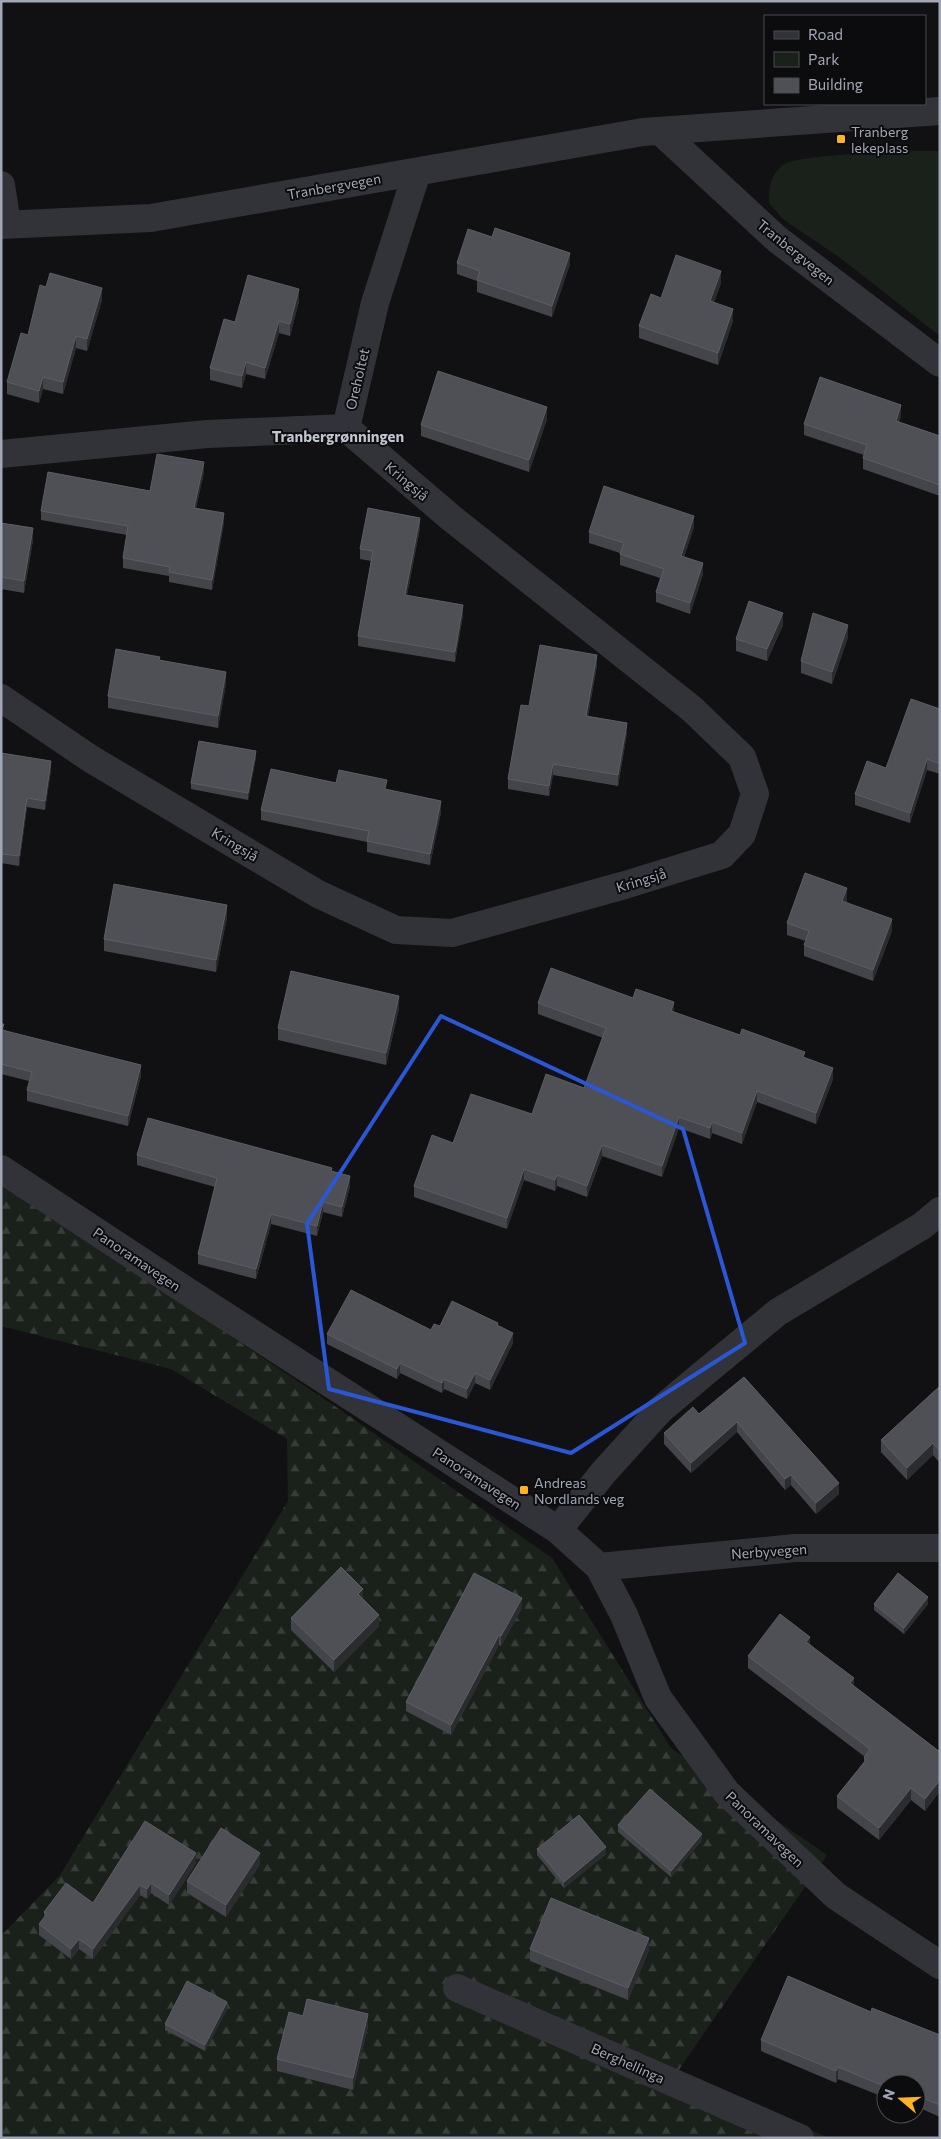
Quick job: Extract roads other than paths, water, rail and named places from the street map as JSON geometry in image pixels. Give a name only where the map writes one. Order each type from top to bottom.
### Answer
[{"type":"street","name":"Tranbergvegen","points":[[1,185],[4,225],[151,218],[660,131],[940,110]]},
{"type":"street","name":"Tranbergvegen","points":[[660,131],[778,240],[940,363]]},
{"type":"street","name":"Oreholtet","points":[[1,454],[208,434],[346,428],[375,303],[417,172]]},
{"type":"street","name":"Kringsjå","points":[[1,698],[91,759],[302,884],[396,930],[452,933],[625,885],[722,855],[742,834],[755,794],[742,756],[692,709],[450,517],[346,428]]},
{"type":"street","name":"Panoramavegen","points":[[1,1169],[193,1296],[558,1530],[599,1567],[624,1615],[658,1698],[727,1793],[836,1896],[940,1965]]},
{"type":"street","points":[[558,1530],[604,1473],[660,1410],[700,1376],[778,1312],[922,1226],[940,1211]]},
{"type":"street","name":"Nerbyvegen","points":[[599,1567],[795,1548],[940,1548]]},
{"type":"street","name":"Berghellinga","points":[[457,1988],[800,2138]]},
{"type":"place","name":"Tranberg lekeplass","points":[[841,139]]},
{"type":"place","name":"Andreas Nordlands veg","points":[[524,1490]]},
{"type":"district","name":"Tranbergrønningen","points":[[338,436]]}]
